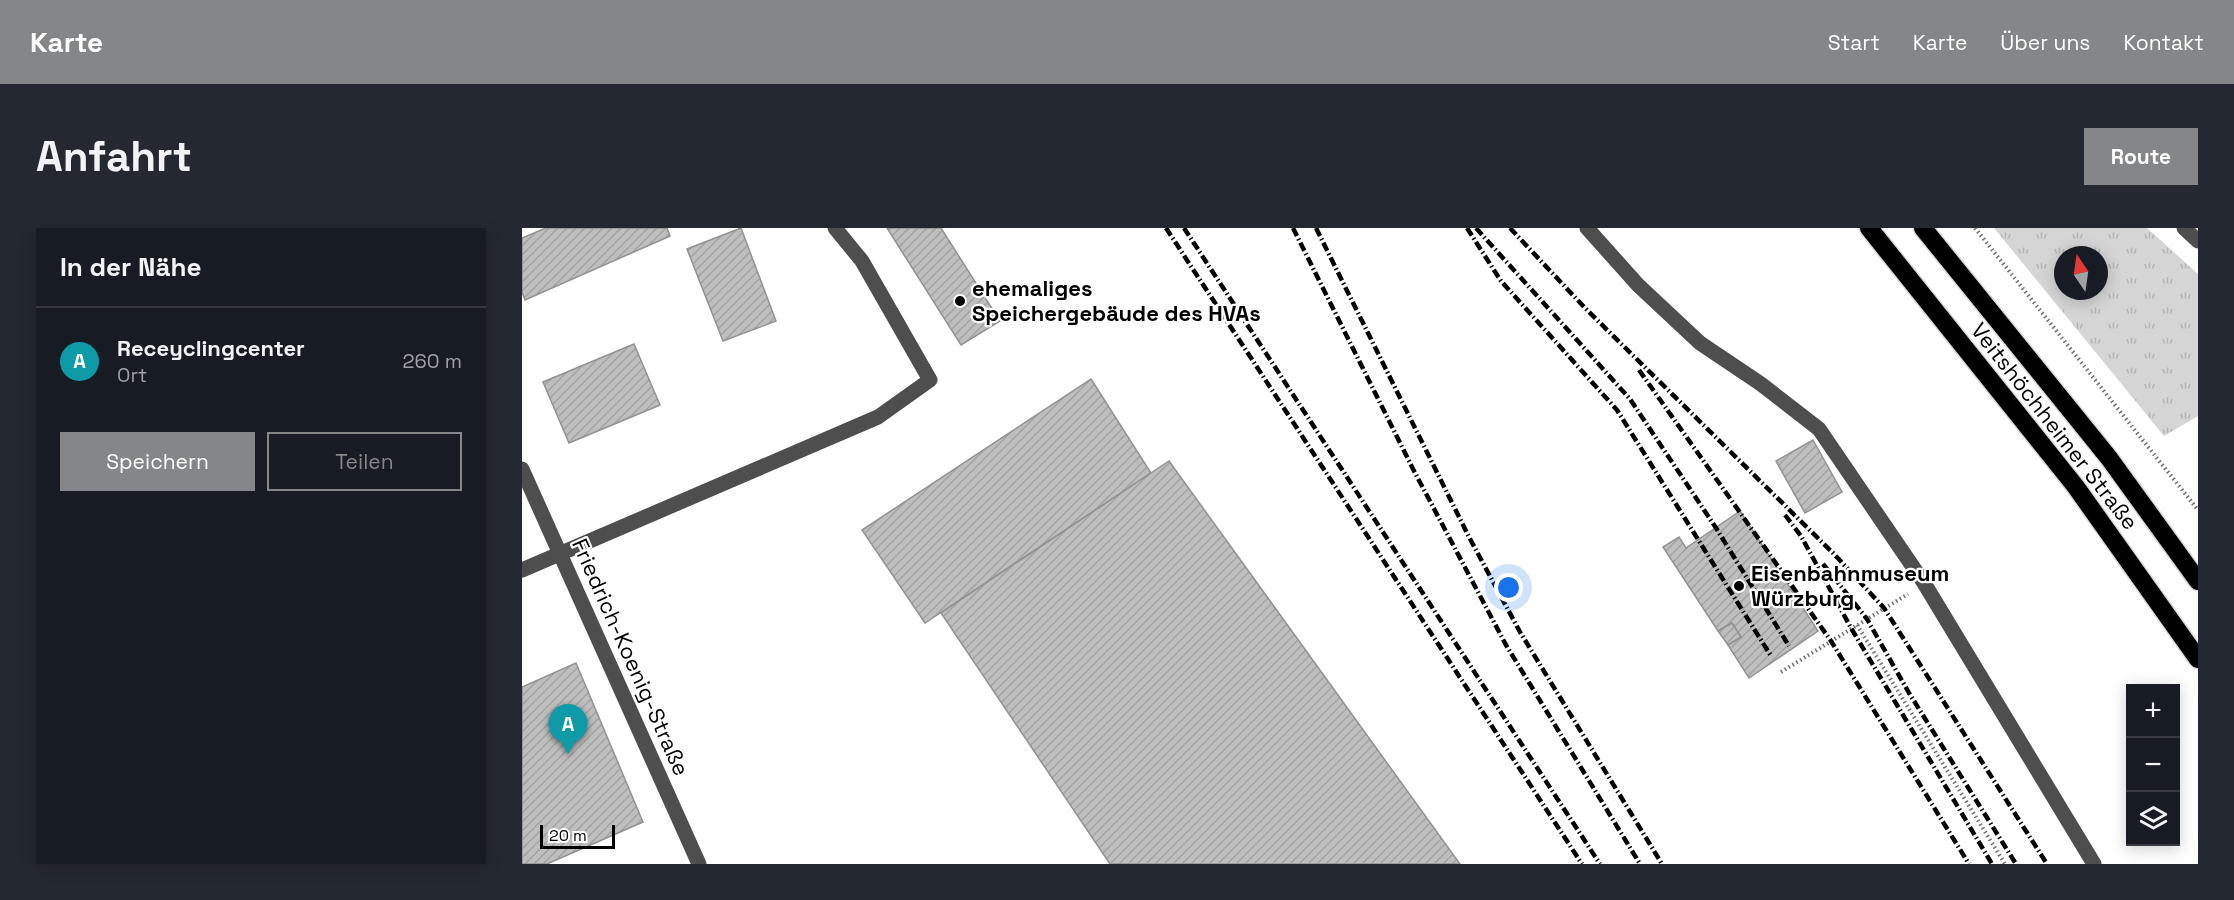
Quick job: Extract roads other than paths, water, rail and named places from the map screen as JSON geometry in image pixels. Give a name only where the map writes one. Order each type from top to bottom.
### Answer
[{"type":"highway","name":"Veitshöchheimer Straße","points":[[1869,228],[2076,487],[2198,659]]},
{"type":"highway","name":"Veitshöchheimer Straße","points":[[1923,228],[2109,458],[2198,581]]},
{"type":"street","points":[[522,570],[878,417],[930,380],[862,261],[835,228]]},
{"type":"street","points":[[1587,228],[1638,285],[1700,343],[1761,384],[1819,429],[1924,583],[2094,864]]},
{"type":"street","points":[[2184,228],[2198,241]]},
{"type":"street","name":"Friedrich-Koenig-Straße","points":[[522,469],[699,864]]},
{"type":"railway","points":[[1166,228],[1582,864]]},
{"type":"railway","points":[[1184,228],[1600,864]]},
{"type":"railway","points":[[1293,228],[1413,469],[1506,645],[1640,864]]},
{"type":"railway","points":[[1316,228],[1469,537],[1520,632],[1662,864]]},
{"type":"railway","points":[[1467,228],[1501,281],[1617,410],[1771,656]]},
{"type":"railway","points":[[1476,228],[1630,399],[1716,528],[1789,646]]},
{"type":"railway","points":[[1510,228],[1585,308],[1834,554],[1884,608],[2047,864]]},
{"type":"railway","points":[[1639,370],[1831,641],[1969,864]]},
{"type":"railway","points":[[1785,515],[1801,536],[1851,628],[1992,864]]},
{"type":"railway","points":[[1823,564],[1867,619],[1909,693],[2016,864]]},
{"type":"place","name":"ehemaliges Speichergebäude des HVAs","points":[[960,301]]},
{"type":"place","name":"Eisenbahnmuseum Würzburg","points":[[1739,586]]},
{"type":"place","name":"Receyclingcenter","points":[[568,754]]}]
